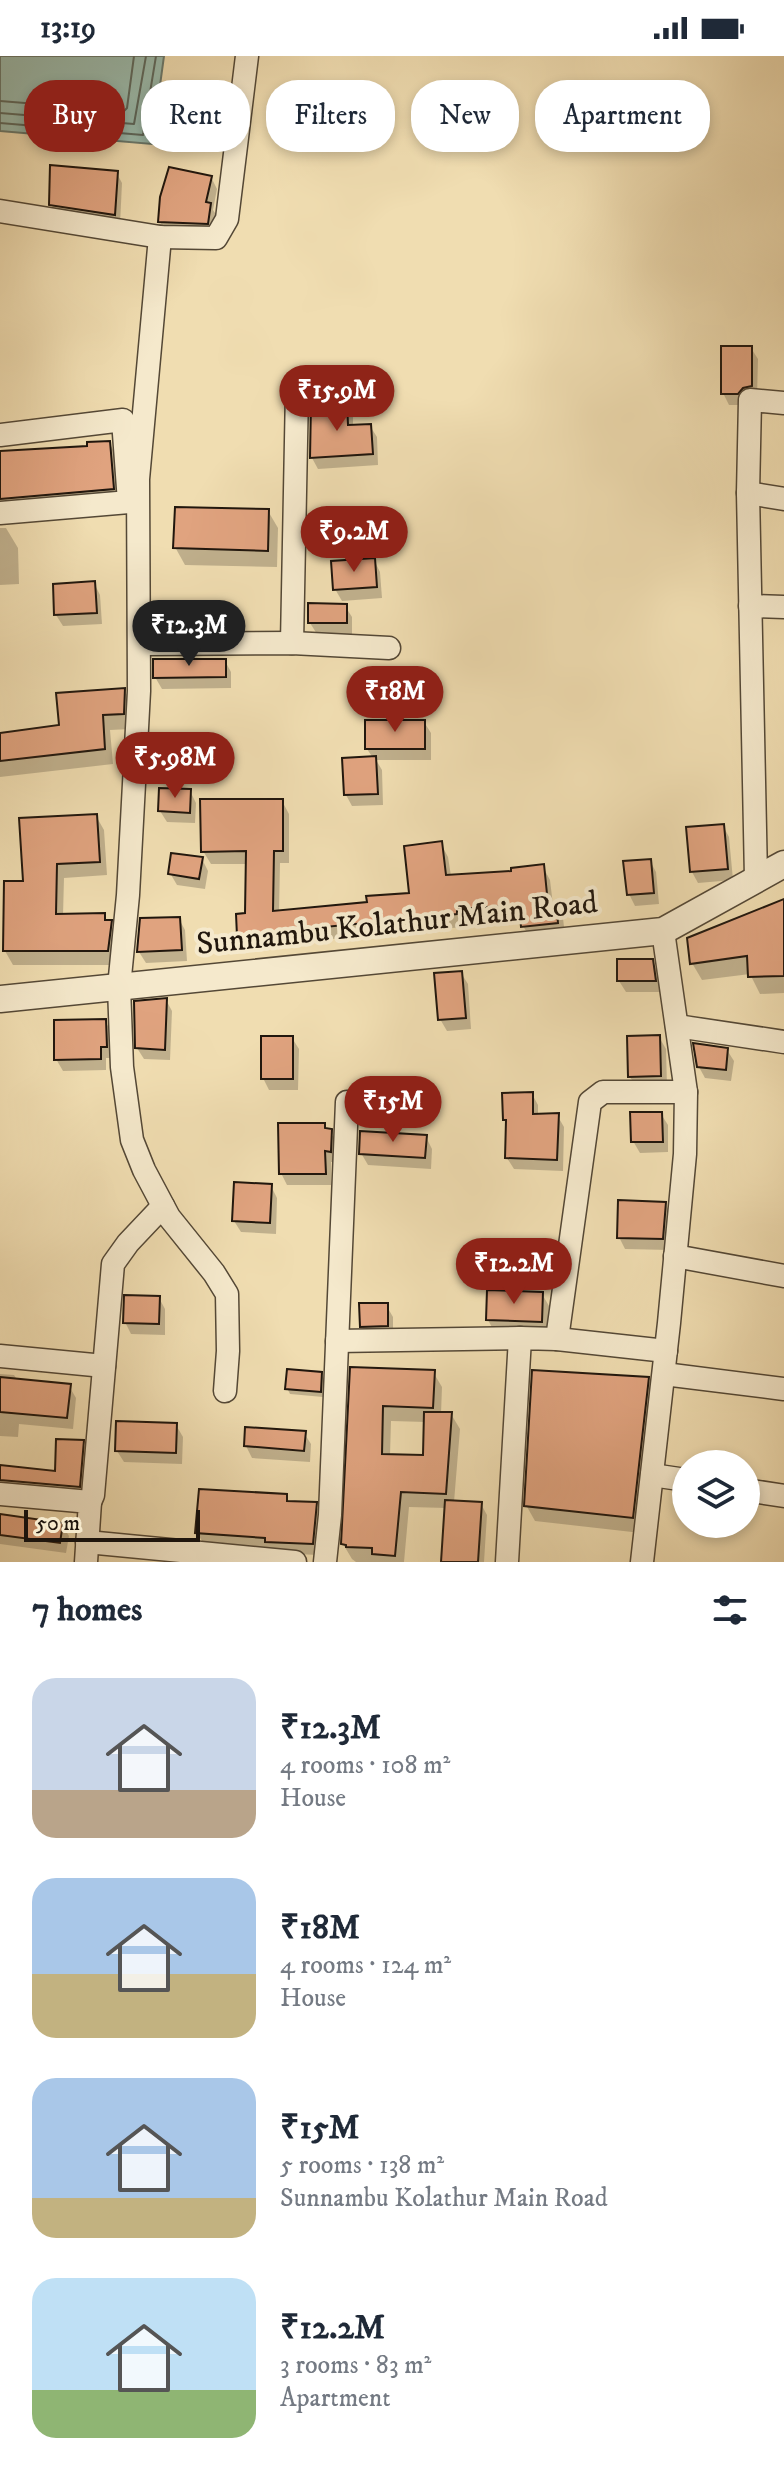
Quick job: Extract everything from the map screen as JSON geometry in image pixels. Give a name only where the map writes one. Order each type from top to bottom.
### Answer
[{"type":"street","points":[[0,211],[160,237],[216,238],[227,219],[247,56]]},
{"type":"street","points":[[160,237],[138,479],[140,644],[128,895],[119,987],[122,1067],[132,1140],[144,1170],[169,1217],[227,1294],[225,1391]]},
{"type":"street","points":[[292,643],[297,391]]},
{"type":"street","points":[[756,878],[748,493],[750,400],[784,403]]},
{"type":"street","points":[[0,435],[123,420],[129,502],[0,513]]},
{"type":"street","points":[[748,493],[784,499]]},
{"type":"street","points":[[750,606],[784,607]]},
{"type":"street","points":[[140,644],[292,643],[389,648]]},
{"type":"street","name":"Sunnambu Kolathur Main Road","points":[[0,999],[663,931],[784,864]]},
{"type":"street","points":[[642,1562],[685,1154],[686,1092],[663,931]]},
{"type":"street","points":[[677,1026],[784,1042]]},
{"type":"street","points":[[557,1339],[590,1102],[603,1092],[686,1092]]},
{"type":"street","points":[[325,1562],[330,1515],[347,1102]]},
{"type":"street","points":[[163,1206],[113,1264],[87,1552],[295,1562]]},
{"type":"street","points":[[675,1256],[784,1276]]},
{"type":"street","points":[[507,1562],[520,1338]]},
{"type":"street","points":[[337,1341],[557,1339],[666,1351]]},
{"type":"street","points":[[0,1356],[104,1366]]},
{"type":"street","points":[[664,1374],[784,1389]]},
{"type":"street","points":[[652,1475],[672,1478]]},
{"type":"street","points":[[760,1492],[784,1496]]},
{"type":"street","points":[[0,1494],[90,1502]]},
{"type":"water","points":[[0,56],[164,56],[161,80],[141,80],[141,143],[125,142],[125,80],[24,80],[24,133],[0,131]]},
{"type":"building","points":[[50,165],[118,171],[115,215],[49,205]]},
{"type":"building","points":[[169,167],[212,176],[206,202],[211,203],[208,224],[158,222],[160,197]]},
{"type":"building","points":[[721,346],[752,346],[752,386],[743,388],[738,394],[721,394]]},
{"type":"building","points":[[347,402],[348,425],[371,424],[373,454],[310,458],[311,403]]},
{"type":"building","points":[[110,441],[114,489],[0,499],[0,451],[87,446],[87,442]]},
{"type":"building","points":[[175,507],[269,509],[268,551],[173,548]]},
{"type":"building","points":[[375,558],[377,587],[333,590],[331,561]]},
{"type":"building","points":[[95,581],[97,613],[54,615],[53,584]]},
{"type":"building","points":[[308,603],[347,604],[347,623],[308,623]]},
{"type":"building","points":[[153,659],[226,659],[226,677],[153,678]]},
{"type":"building","points":[[125,688],[124,714],[103,715],[105,749],[0,761],[0,733],[59,725],[56,693]]},
{"type":"building","points":[[365,720],[425,720],[425,749],[365,749]]},
{"type":"building","points":[[376,756],[378,794],[344,795],[342,758]]},
{"type":"building","points":[[159,788],[191,789],[190,813],[158,811]]},
{"type":"building","points":[[200,799],[283,799],[283,851],[274,851],[273,911],[367,902],[366,896],[409,893],[404,846],[442,841],[446,875],[511,871],[511,868],[544,864],[548,904],[556,903],[558,923],[521,927],[519,905],[457,909],[457,914],[237,936],[236,914],[245,913],[246,851],[201,852]]},
{"type":"building","points":[[97,814],[100,862],[57,864],[56,914],[105,913],[105,920],[112,920],[108,951],[3,951],[4,881],[23,881],[19,818]]},
{"type":"building","points":[[724,824],[728,869],[690,872],[686,827]]},
{"type":"building","points":[[171,853],[203,857],[199,879],[168,874]]},
{"type":"building","points":[[651,859],[654,893],[627,895],[623,861]]},
{"type":"building","points":[[784,899],[784,976],[748,977],[747,956],[690,964],[687,938]]},
{"type":"building","points":[[180,917],[182,950],[137,952],[140,918]]},
{"type":"building","points":[[617,959],[653,959],[656,981],[617,981]]},
{"type":"building","points":[[462,971],[466,1018],[438,1020],[434,973]]},
{"type":"building","points":[[167,998],[165,1050],[135,1048],[134,1001]]},
{"type":"building","points":[[106,1019],[107,1047],[101,1047],[101,1059],[54,1060],[54,1020]]},
{"type":"building","points":[[660,1035],[661,1076],[628,1077],[627,1036]]},
{"type":"building","points":[[261,1036],[293,1036],[293,1079],[261,1079]]},
{"type":"building","points":[[693,1043],[728,1048],[726,1070],[697,1067]]},
{"type":"building","points":[[533,1092],[533,1114],[559,1113],[557,1160],[505,1158],[506,1120],[503,1120],[502,1093]]},
{"type":"building","points":[[630,1112],[662,1112],[663,1142],[631,1142]]},
{"type":"building","points":[[278,1123],[325,1123],[325,1128],[332,1129],[331,1152],[325,1151],[326,1174],[279,1174]]},
{"type":"building","points":[[360,1131],[427,1135],[425,1158],[359,1154]]},
{"type":"building","points":[[234,1182],[272,1184],[270,1223],[232,1221]]},
{"type":"building","points":[[618,1200],[666,1202],[663,1239],[617,1238]]},
{"type":"building","points":[[487,1290],[543,1292],[542,1322],[486,1320]]},
{"type":"building","points":[[124,1295],[160,1296],[159,1324],[123,1323]]},
{"type":"building","points":[[359,1303],[388,1303],[388,1326],[360,1327]]},
{"type":"building","points":[[350,1367],[435,1370],[433,1408],[383,1406],[382,1454],[423,1455],[424,1412],[452,1412],[446,1494],[401,1492],[395,1556],[372,1554],[372,1548],[341,1544]]},
{"type":"building","points":[[287,1369],[322,1372],[321,1392],[285,1389]]},
{"type":"building","points":[[532,1370],[649,1377],[633,1518],[524,1506]]},
{"type":"building","points":[[0,1377],[71,1384],[67,1418],[0,1412]]},
{"type":"building","points":[[116,1421],[177,1423],[176,1453],[115,1451]]},
{"type":"building","points":[[245,1427],[306,1431],[304,1451],[244,1446]]},
{"type":"building","points":[[56,1439],[84,1440],[80,1487],[0,1480],[0,1465],[55,1471]]},
{"type":"building","points":[[199,1489],[287,1494],[287,1501],[317,1502],[313,1544],[265,1542],[265,1538],[195,1533]]},
{"type":"building","points":[[445,1500],[482,1502],[478,1562],[441,1562]]},
{"type":"building","points":[[0,1514],[63,1523],[60,1543],[0,1535]]}]
